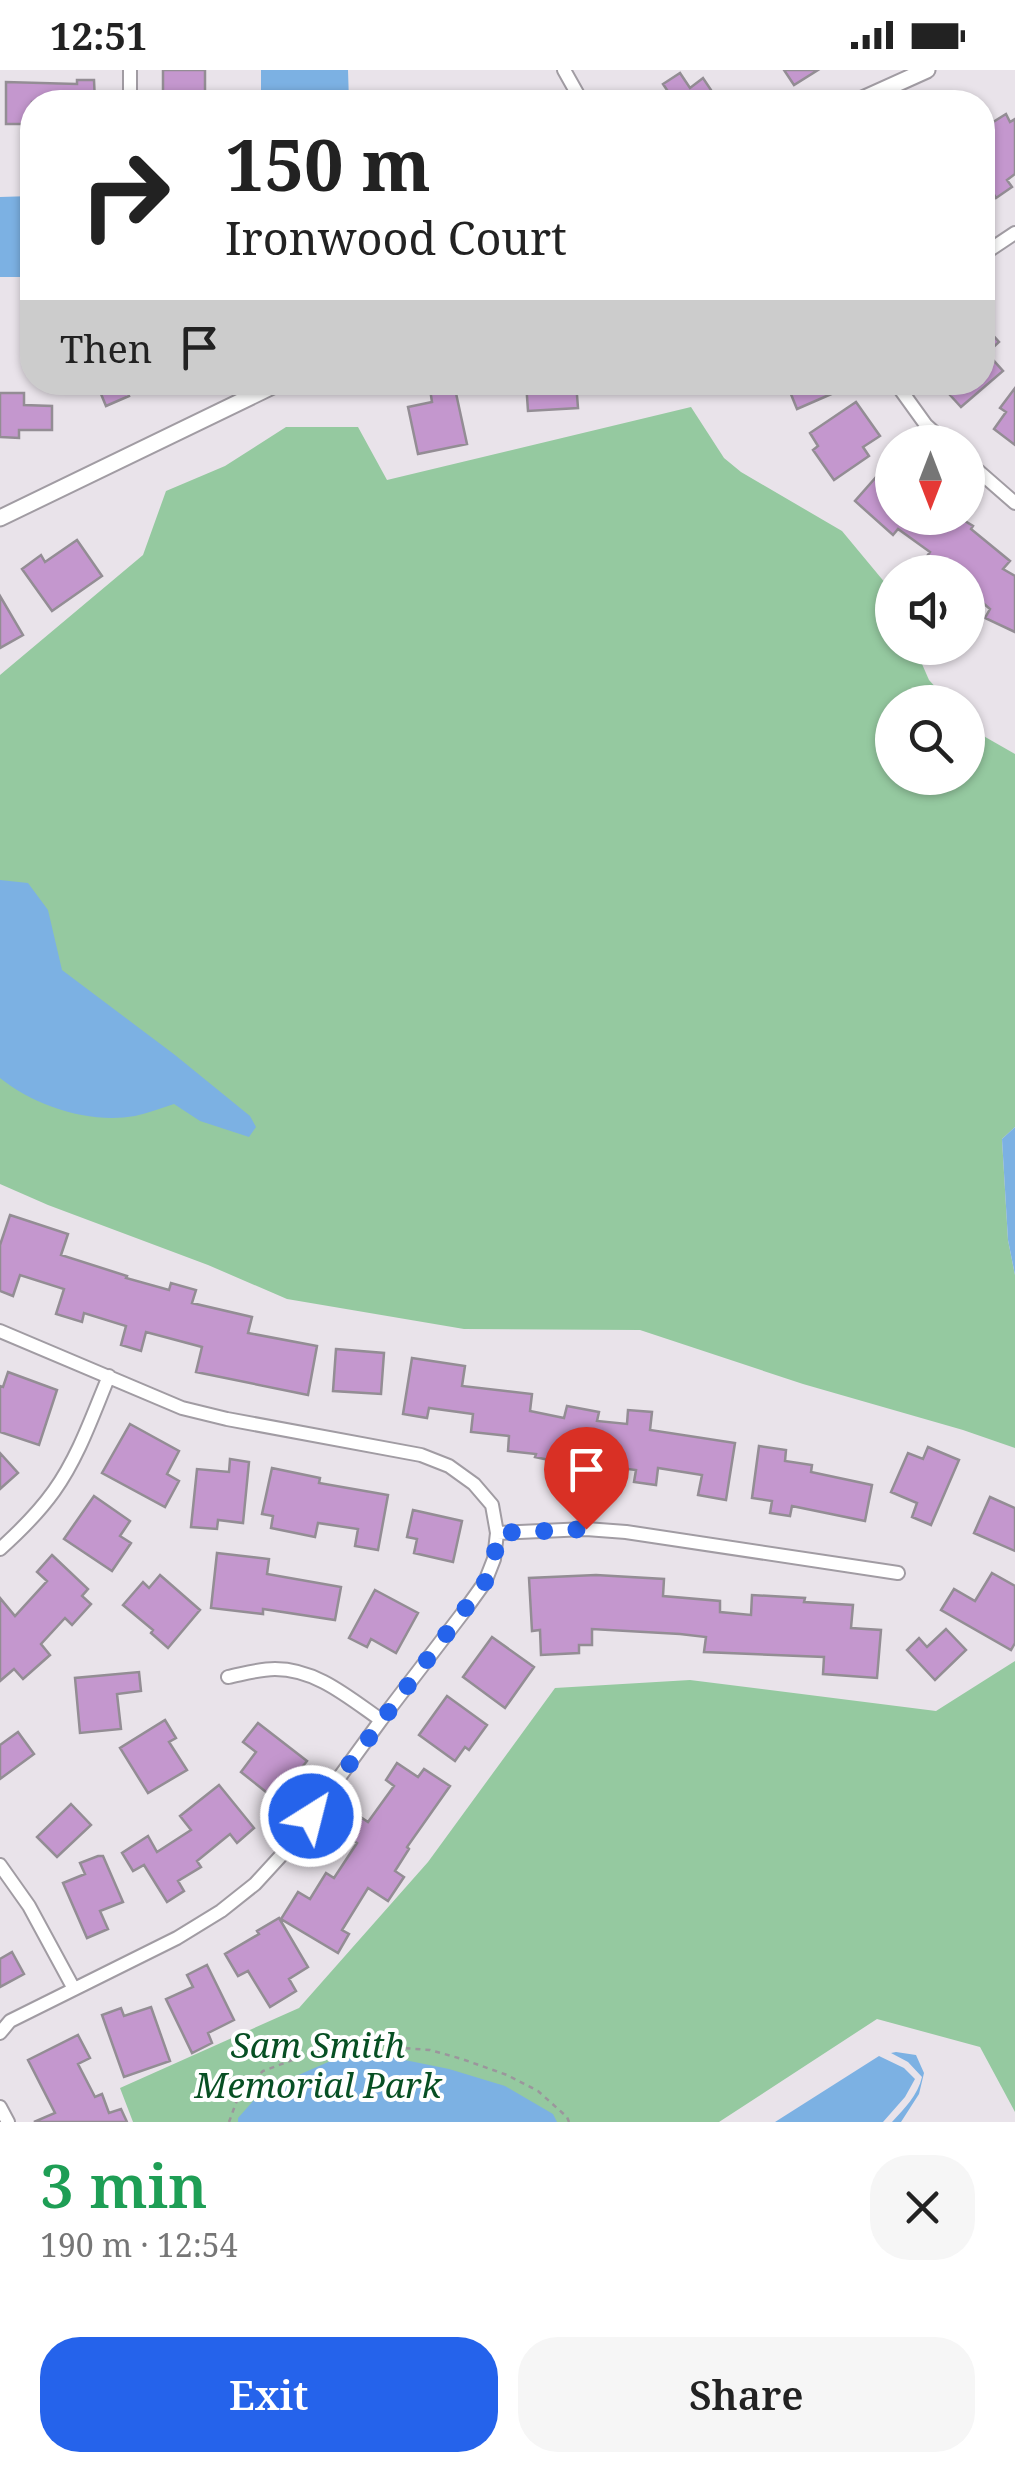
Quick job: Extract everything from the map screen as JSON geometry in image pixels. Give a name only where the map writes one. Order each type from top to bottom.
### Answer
[{"type":"street","points":[[876,90],[902,74],[928,70]]},
{"type":"street","points":[[0,518],[254,395]]},
{"type":"street","points":[[904,395],[925,425]]},
{"type":"street","points":[[985,477],[1015,504]]},
{"type":"street","points":[[0,1330],[182,1408],[421,1455],[450,1466],[474,1484],[492,1505],[498,1533],[485,1582],[288,1848],[255,1884],[177,1938],[10,2021],[0,2033]]},
{"type":"street","points":[[0,1549],[54,1491],[79,1448],[109,1376]]},
{"type":"street","points":[[498,1533],[586,1529],[626,1532],[898,1574]]},
{"type":"street","points":[[228,1677],[274,1669],[302,1672],[328,1683],[380,1720]]},
{"type":"street","points":[[0,1866],[29,1906],[74,1989]]},
{"type":"street","points":[[0,2107],[8,2122]]},
{"type":"path","points":[[229,2122],[240,2092],[263,2071],[328,2047],[359,2044],[430,2050],[507,2075],[538,2091],[569,2122]]},
{"type":"green space","points":[[691,407],[724,458],[741,472],[842,531],[875,571],[875,665],[922,665],[934,685],[875,685],[875,795],[985,795],[985,737],[1015,754],[1015,1127],[1002,1139],[1008,1240],[1015,1275],[1015,1448],[640,1330],[464,1329],[287,1299],[0,1184],[0,675],[143,555],[166,491],[225,466],[286,427],[358,427],[387,480]]},
{"type":"green space","name":"Sam Smith Memorial Park","points":[[1015,1661],[1015,2112],[980,2047],[877,2019],[719,2122],[133,2122],[120,2088],[299,2008],[428,1862],[555,1688],[690,1680],[936,1711]]},
{"type":"water","points":[[261,70],[348,70],[349,90],[261,90]]},
{"type":"water","points":[[20,196],[20,277],[0,277],[0,197]]},
{"type":"water","points":[[0,880],[28,883],[48,910],[62,970],[250,1116],[256,1127],[249,1137],[200,1121],[174,1104],[135,1116],[81,1115],[29,1097],[0,1078]]},
{"type":"water","points":[[1015,1127],[1015,1275],[1008,1240],[1002,1139]]},
{"type":"water","points":[[891,2053],[916,2055],[924,2073],[919,2094],[901,2122],[892,2122],[914,2096],[922,2077],[908,2062]]},
{"type":"water","points":[[879,2056],[904,2068],[915,2079],[883,2122],[775,2122]]},
{"type":"water","points":[[390,2057],[505,2086],[553,2114],[557,2122],[238,2122],[262,2091],[335,2059]]},
{"type":"building","points":[[163,70],[205,70],[205,90],[163,90]]},
{"type":"building","points":[[784,70],[818,70],[794,85]]},
{"type":"building","points":[[680,73],[690,88],[703,78],[711,90],[667,90],[663,84]]},
{"type":"building","points":[[77,80],[94,80],[94,90],[20,90],[20,124],[6,124],[6,82],[77,84]]},
{"type":"building","points":[[1006,114],[1010,122],[1015,119],[1015,174],[1007,180],[1012,187],[996,198],[995,196],[995,121]]},
{"type":"building","points":[[995,362],[1003,371],[995,378]]},
{"type":"building","points":[[1015,388],[1015,445],[994,429],[1006,412],[1000,408]]},
{"type":"building","points":[[0,393],[24,395],[24,405],[52,406],[52,430],[19,430],[19,438],[0,437]]},
{"type":"building","points":[[101,395],[129,395],[129,396],[106,406]]},
{"type":"building","points":[[431,395],[456,395],[467,444],[418,454],[408,407],[432,402]]},
{"type":"building","points":[[527,395],[577,395],[578,408],[528,411]]},
{"type":"building","points":[[791,395],[829,395],[797,409]]},
{"type":"building","points":[[950,395],[975,395],[961,407]]},
{"type":"building","points":[[856,402],[875,429],[875,439],[863,447],[869,456],[834,480],[813,450],[818,446],[810,433]]},
{"type":"building","points":[[875,478],[875,519],[855,501]]},
{"type":"building","points":[[906,535],[978,535],[1010,561],[1003,569],[1015,576],[1015,632],[985,618],[990,609],[985,605],[985,555],[928,555],[930,552]]},
{"type":"building","points":[[77,540],[102,576],[52,611],[22,569],[41,555],[45,562]]},
{"type":"building","points":[[0,596],[23,635],[0,648]]},
{"type":"building","points":[[10,1215],[68,1234],[61,1255],[169,1290],[171,1283],[196,1290],[192,1303],[252,1317],[248,1333],[317,1346],[308,1395],[196,1372],[202,1347],[146,1332],[141,1351],[121,1345],[126,1326],[84,1313],[82,1322],[56,1314],[64,1289],[20,1275],[13,1296],[0,1291],[0,1245]]},
{"type":"building","points":[[336,1349],[384,1353],[381,1394],[333,1391]]},
{"type":"building","points":[[412,1358],[465,1366],[462,1386],[532,1394],[530,1411],[564,1418],[567,1406],[599,1412],[597,1421],[627,1424],[628,1410],[652,1412],[650,1430],[735,1443],[726,1500],[698,1495],[702,1475],[658,1468],[656,1485],[634,1482],[636,1470],[588,1464],[587,1468],[508,1451],[509,1436],[471,1432],[473,1414],[429,1408],[427,1418],[403,1414]]},
{"type":"building","points":[[8,1372],[57,1390],[39,1445],[0,1432],[0,1386],[3,1387]]},
{"type":"building","points":[[130,1424],[179,1451],[167,1474],[179,1481],[165,1507],[102,1473]]},
{"type":"building","points":[[759,1446],[786,1450],[785,1461],[812,1465],[811,1472],[872,1485],[865,1521],[792,1506],[790,1516],[770,1513],[772,1501],[752,1498]]},
{"type":"building","points":[[928,1447],[959,1460],[931,1525],[912,1517],[917,1503],[891,1492],[908,1453],[923,1459]]},
{"type":"building","points":[[0,1453],[18,1473],[0,1489]]},
{"type":"building","points":[[230,1459],[249,1462],[243,1523],[218,1520],[217,1529],[191,1527],[197,1469],[229,1472]]},
{"type":"building","points":[[272,1468],[320,1478],[319,1483],[388,1495],[378,1550],[355,1546],[358,1529],[318,1523],[315,1537],[271,1528],[273,1516],[262,1514]]},
{"type":"building","points":[[94,1496],[130,1521],[120,1536],[131,1543],[112,1571],[64,1539]]},
{"type":"building","points":[[990,1497],[1015,1508],[1015,1551],[974,1533]]},
{"type":"building","points":[[413,1510],[462,1521],[453,1562],[414,1553],[417,1539],[407,1537]]},
{"type":"building","points":[[217,1553],[269,1559],[267,1574],[341,1587],[335,1620],[263,1609],[263,1614],[211,1608]]},
{"type":"building","points":[[52,1555],[88,1589],[82,1596],[91,1604],[72,1625],[65,1618],[41,1644],[50,1655],[23,1679],[14,1669],[0,1681],[0,1598],[15,1616],[47,1581],[37,1572]]},
{"type":"building","points":[[992,1573],[1015,1586],[1015,1643],[1011,1650],[941,1610],[954,1589],[975,1601]]},
{"type":"building","points":[[160,1575],[200,1610],[168,1648],[123,1605],[143,1582],[149,1588]]},
{"type":"building","points":[[596,1575],[664,1579],[663,1596],[720,1601],[720,1612],[751,1615],[752,1595],[853,1605],[851,1628],[881,1630],[877,1678],[823,1674],[824,1657],[704,1652],[706,1637],[680,1634],[592,1629],[592,1645],[579,1645],[579,1653],[541,1655],[540,1630],[532,1631],[529,1578]]},
{"type":"building","points":[[375,1590],[418,1613],[396,1653],[371,1639],[367,1647],[349,1638]]},
{"type":"building","points":[[946,1629],[966,1650],[935,1680],[907,1650],[919,1638],[927,1647]]},
{"type":"building","points":[[492,1637],[534,1667],[505,1708],[463,1677]]},
{"type":"building","points":[[139,1672],[141,1691],[117,1694],[121,1729],[80,1733],[75,1678]]},
{"type":"building","points":[[447,1696],[487,1725],[469,1750],[465,1747],[455,1761],[419,1735]]},
{"type":"building","points":[[165,1720],[176,1738],[169,1742],[187,1770],[148,1793],[120,1748]]},
{"type":"building","points":[[258,1723],[307,1761],[276,1800],[241,1772],[256,1752],[243,1742]]},
{"type":"building","points":[[18,1732],[34,1754],[0,1779],[0,1745]]},
{"type":"building","points":[[397,1763],[418,1777],[424,1769],[450,1786],[407,1847],[395,1871],[404,1877],[388,1901],[368,1888],[342,1930],[349,1934],[338,1953],[281,1919],[298,1892],[310,1899],[326,1873],[334,1878],[357,1843],[346,1836],[359,1816],[368,1822],[394,1786],[386,1780]]},
{"type":"building","points":[[219,1785],[254,1828],[237,1843],[230,1834],[197,1861],[201,1867],[178,1881],[184,1891],[167,1902],[144,1865],[133,1871],[122,1853],[148,1836],[157,1852],[191,1830],[180,1816]]},
{"type":"building","points":[[71,1804],[91,1825],[57,1857],[37,1837]]},
{"type":"building","points":[[103,1856],[123,1902],[100,1911],[108,1929],[87,1938],[63,1883],[85,1874],[80,1863]]},
{"type":"building","points":[[279,1918],[308,1967],[289,1979],[296,1991],[270,2007],[248,1971],[238,1976],[225,1954]]},
{"type":"building","points":[[12,1952],[24,1974],[0,1987],[0,1959]]},
{"type":"building","points":[[207,1965],[234,2020],[208,2033],[212,2043],[192,2053],[166,1999],[193,1987],[187,1975]]},
{"type":"building","points":[[151,2007],[170,2061],[124,2077],[102,2015],[121,2008],[124,2016]]},
{"type":"building","points":[[78,2035],[90,2058],[78,2064],[95,2097],[102,2094],[109,2113],[121,2109],[127,2122],[34,2122],[55,2113],[28,2060]]},
{"type":"route","points":[[311,1816],[485,1582],[498,1533],[586,1529]]}]
